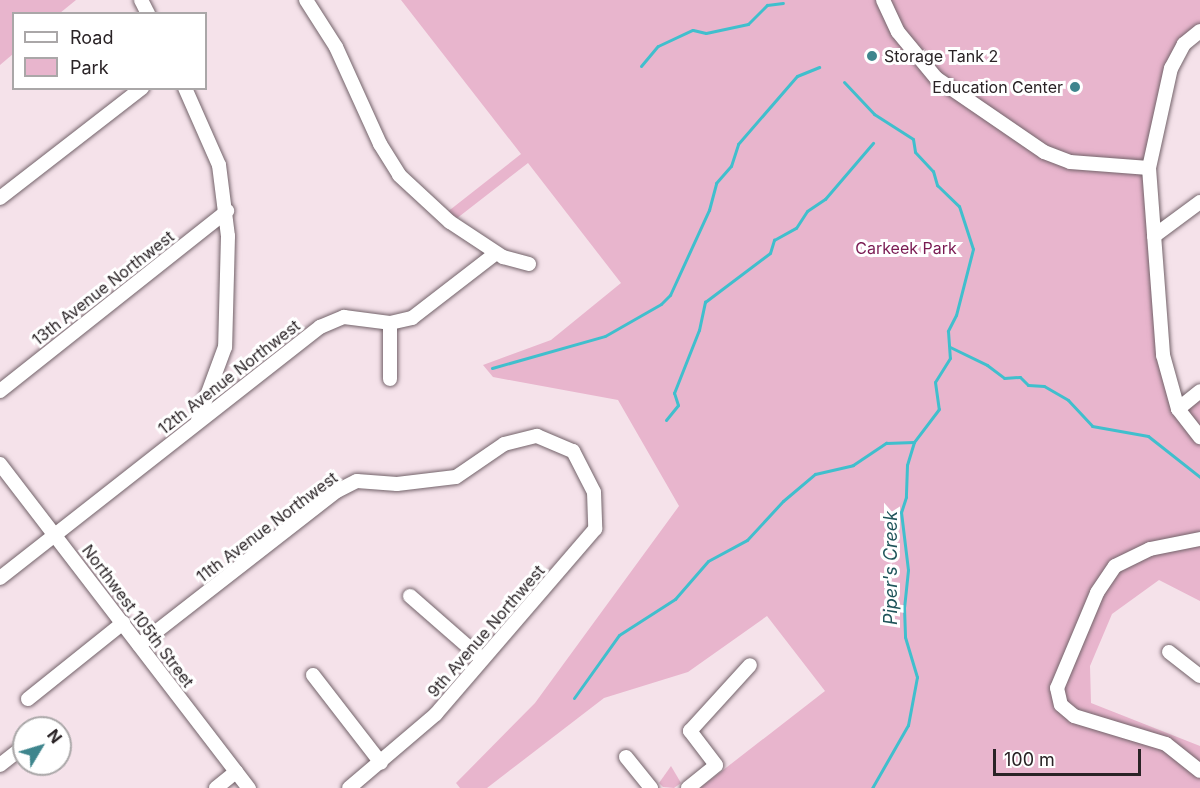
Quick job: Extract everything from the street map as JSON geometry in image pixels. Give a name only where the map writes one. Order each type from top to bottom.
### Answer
[{"type":"street","points":[[306,0],[336,47],[380,144],[399,175],[430,206],[496,253],[529,264]]},
{"type":"street","points":[[883,0],[898,32],[936,78],[1044,152],[1070,162],[1149,168]]},
{"type":"street","points":[[1200,31],[1184,44],[1171,68],[1149,168],[1161,341],[1178,409],[1200,437]]},
{"type":"street","points":[[0,198],[139,90]]},
{"type":"street","points":[[186,90],[219,165],[226,212],[226,340],[198,420]]},
{"type":"street","points":[[1154,236],[1200,202]]},
{"type":"street","name":"13th Avenue Northwest","points":[[0,391],[226,212]]},
{"type":"street","name":"12th Avenue Northwest","points":[[0,578],[198,420],[328,322],[344,317],[390,323],[419,314],[496,253]]},
{"type":"street","points":[[390,323],[390,379]]},
{"type":"street","points":[[1178,409],[1200,391]]},
{"type":"street","name":"11th Avenue Northwest","points":[[139,645],[337,490],[357,481],[397,484],[456,477],[504,444],[537,436],[573,451],[585,470]]},
{"type":"street","name":"Northwest 105th Street","points":[[0,464],[249,788]]},
{"type":"street","name":"9th Avenue Northwest","points":[[349,788],[381,764],[436,714],[595,529],[594,492],[585,470]]},
{"type":"street","points":[[1200,539],[1150,549],[1115,566],[1096,593],[1057,688],[1061,705],[1074,716],[1166,744],[1200,771]]},
{"type":"street","points":[[410,596],[482,659]]},
{"type":"street","points":[[28,699],[123,623]]},
{"type":"street","points":[[1169,652],[1200,676]]},
{"type":"street","points":[[688,788],[716,765],[690,731],[750,665]]},
{"type":"street","points":[[312,675],[381,764]]},
{"type":"street","points":[[0,765],[12,756]]},
{"type":"street","points":[[626,757],[651,788]]},
{"type":"street","points":[[216,788],[236,772]]},
{"type":"green space","points":[[0,0],[76,0],[61,12],[12,12],[12,55],[0,65]]},
{"type":"green space","name":"Carkeek Park","points":[[401,0],[1200,0],[1200,31],[1184,44],[1153,141],[1161,341],[1178,409],[1200,392],[1200,601],[1159,580],[1112,614],[1090,666],[1091,703],[1200,746],[1200,788],[700,788],[825,691],[767,616],[688,672],[604,698],[487,788],[460,788],[456,783],[535,703],[679,506],[618,400],[493,377],[483,365],[551,340],[621,283],[528,163],[456,219],[446,213],[521,154]]},
{"type":"green space","points":[[671,766],[681,783],[674,788],[663,787],[659,783]]},
{"type":"waterway","points":[[641,66],[658,46],[693,30],[706,33],[748,24],[767,5],[783,3]]},
{"type":"waterway","points":[[492,368],[605,336],[661,304],[670,295],[709,210],[716,183],[731,166],[738,144],[797,76],[819,67]]},
{"type":"waterway","name":"Piper's Creek","points":[[844,82],[874,114],[913,139],[915,152],[933,171],[937,185],[959,206],[973,249],[956,315],[948,331],[950,358],[935,382],[939,409],[914,442],[907,465],[906,497],[901,512],[908,570],[904,607],[905,637],[917,677],[908,725],[872,788]]},
{"type":"waterway","points":[[666,420],[678,405],[674,393],[699,330],[705,302],[770,253],[774,240],[796,228],[807,211],[825,199],[873,143]]},
{"type":"waterway","points":[[950,347],[987,365],[1004,378],[1020,377],[1028,385],[1044,386],[1068,400],[1092,426],[1148,436],[1200,477]]},
{"type":"waterway","points":[[574,698],[619,635],[675,599],[708,561],[747,540],[783,501],[815,474],[853,465],[886,443],[914,442]]},
{"type":"place","name":"Storage Tank 2","points":[[872,56]]},
{"type":"place","name":"Education Center","points":[[1075,87]]}]
